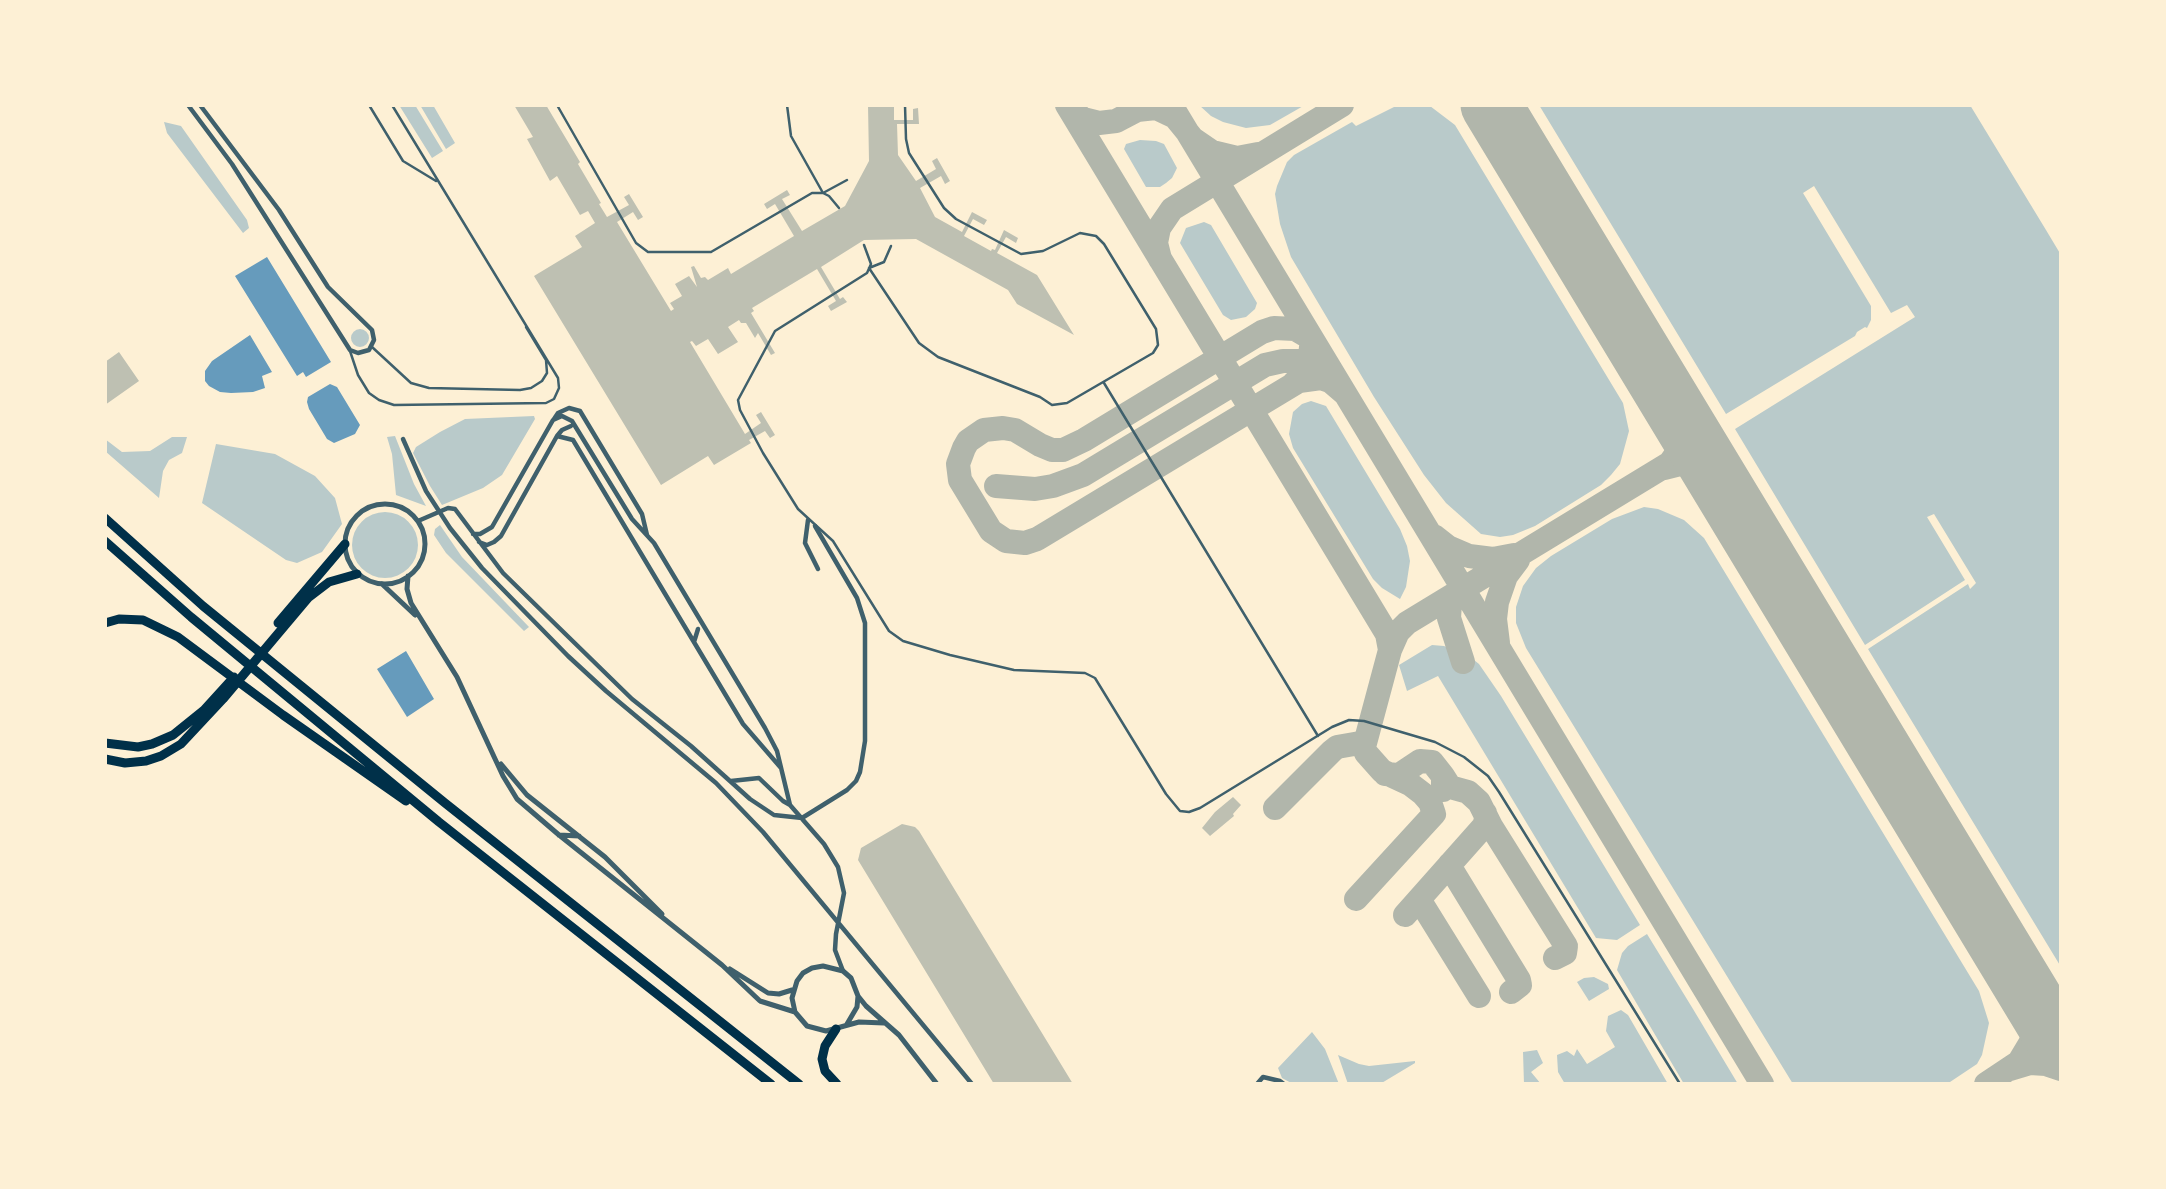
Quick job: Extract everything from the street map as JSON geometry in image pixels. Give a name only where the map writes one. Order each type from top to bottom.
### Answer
[{"type":"highway","points":[[105,518],[204,606],[799,1084]]},
{"type":"highway","points":[[105,541],[191,617],[439,821],[771,1084]]},
{"type":"highway","points":[[105,759],[146,761],[167,753],[188,739],[345,544]]},
{"type":"highway","points":[[285,619],[328,582],[357,574]]},
{"type":"highway","points":[[105,623],[119,619],[143,620],[178,637],[393,792],[439,821]]},
{"type":"highway","points":[[105,743],[138,747],[164,740],[194,720],[221,697]]},
{"type":"highway","points":[[836,1029],[825,1046],[822,1059],[825,1071],[837,1084]]},
{"type":"street","points":[[188,105],[232,164],[350,351],[358,353],[369,350],[374,340],[372,330],[328,287],[279,209],[200,105]]},
{"type":"street","points":[[473,534],[480,534],[492,527],[553,420],[558,413],[569,408],[580,411],[642,514],[647,536]]},
{"type":"street","points":[[553,420],[562,416],[572,421],[632,519],[654,542],[772,740],[790,805]]},
{"type":"street","points":[[478,541],[487,545],[500,536],[557,436],[571,426]]},
{"type":"street","points":[[557,436],[573,440],[743,724],[782,769]]},
{"type":"street","points":[[403,439],[426,491],[450,528],[482,568],[568,656],[716,783],[763,832],[972,1084]]},
{"type":"street","points":[[385,503],[398,505],[409,511],[418,521],[424,539],[424,551],[422,560],[408,576],[400,581],[382,584],[369,582],[357,574],[348,560],[345,544],[345,536],[354,517],[373,505],[385,503]]},
{"type":"street","points":[[418,521],[448,508],[455,509],[503,573],[632,699],[750,799],[774,815],[802,818],[856,781],[865,741],[864,623],[857,598],[815,526]]},
{"type":"street","points":[[808,520],[805,543],[818,569]]},
{"type":"street","points":[[408,576],[409,596],[457,677],[503,776],[517,799],[722,965],[760,1001],[794,1012]]},
{"type":"street","points":[[382,584],[422,622]]},
{"type":"street","points":[[694,643],[698,629]]},
{"type":"street","points":[[494,755],[527,795],[579,836],[646,896],[669,922]]},
{"type":"street","points":[[731,781],[759,778],[783,802],[790,805],[824,844],[842,878],[844,901],[835,950],[843,971]]},
{"type":"street","points":[[559,835],[579,836]]},
{"type":"street","points":[[722,965],[768,993],[779,994],[792,990]]},
{"type":"street","points":[[884,1023],[847,1024],[836,1029],[816,1030],[800,1020],[794,1012],[792,990],[803,973],[812,968],[823,966],[843,971],[851,978],[858,996],[899,1035],[937,1084]]},
{"type":"street","points":[[847,1024],[857,1007],[858,996]]},
{"type":"street","points":[[1257,1084],[1263,1077],[1284,1084]]},
{"type":"lane","points":[[369,105],[403,161],[435,180],[546,360],[547,373],[542,382],[520,390],[429,388],[411,383],[372,347]]},
{"type":"lane","points":[[350,351],[362,383],[379,400],[394,405],[546,402],[554,399],[559,388],[558,378],[392,105]]},
{"type":"lane","points":[[557,105],[636,243],[648,252],[711,252],[812,193],[829,196],[839,208]]},
{"type":"lane","points":[[787,105],[791,136],[823,193]]},
{"type":"lane","points":[[869,268],[913,335],[937,356],[1040,397],[1052,405],[1067,403],[1153,354],[1158,345],[1158,336],[1104,244],[1096,236],[1080,233],[1043,251],[1021,254],[956,219],[944,208],[909,153],[905,105]]},
{"type":"lane","points":[[823,193],[847,180]]},
{"type":"lane","points":[[864,245],[869,255],[867,273],[775,331],[738,400],[740,410],[798,509],[833,541],[895,637],[950,655],[1014,670],[1085,673],[1095,678],[1166,794],[1180,811],[1189,813],[1349,720],[1364,721],[1435,742],[1464,757],[1488,776],[1680,1084]]},
{"type":"lane","points":[[869,268],[884,262],[891,246]]},
{"type":"lane","points":[[1103,382],[1318,736]]},
{"type":"shaded area","points":[[399,105],[415,105],[443,151],[432,158]]},
{"type":"shaded area","points":[[420,105],[433,105],[455,143],[446,149]]},
{"type":"shaded area","points":[[1199,105],[1305,105],[1270,125],[1246,128],[1223,122]]},
{"type":"shaded area","points":[[1398,105],[1430,106],[1455,125],[1623,403],[1629,431],[1620,464],[1611,475],[1601,485],[1535,526],[1513,535],[1500,537],[1481,534],[1446,503],[1424,475],[1291,257],[1280,224],[1275,194],[1287,162],[1294,155],[1352,122],[1356,126]]},
{"type":"shaded area","points":[[1539,105],[1970,105],[2046,230],[2061,255],[2061,967],[1868,649],[1968,584],[1970,589],[1976,583],[1934,514],[1927,517],[1965,580],[1865,645],[1735,429],[1915,317],[1907,305],[1891,313],[1814,186],[1803,193],[1871,306],[1871,320],[1867,328],[1857,332],[1855,336],[1726,414]]},
{"type":"shaded area","points":[[164,122],[181,126],[247,220],[249,228],[243,233],[167,133]]},
{"type":"shaded area","points":[[1140,140],[1164,144],[1177,168],[1172,178],[1160,187],[1146,187],[1124,149],[1126,144]]},
{"type":"shaded area","points":[[1204,222],[1211,225],[1257,303],[1255,309],[1246,317],[1231,320],[1223,315],[1180,243],[1186,228]]},
{"type":"shaded area","points":[[360,329],[366,332],[369,338],[366,344],[360,347],[354,344],[351,338],[354,332]]},
{"type":"shaded area","points":[[1311,401],[1326,406],[1400,529],[1410,561],[1406,587],[1400,599],[1373,579],[1293,448],[1289,434],[1293,412],[1302,404]]},
{"type":"shaded area","points":[[534,416],[535,419],[502,475],[483,488],[442,505],[413,453],[416,447],[465,419]]},
{"type":"shaded area","points":[[395,436],[426,506],[396,495],[392,454],[387,437]]},
{"type":"shaded area","points":[[172,437],[187,437],[182,453],[169,460],[163,471],[159,498],[105,451],[105,439],[122,452],[150,451]]},
{"type":"shaded area","points":[[216,444],[275,454],[315,476],[335,498],[342,524],[322,552],[297,563],[286,560],[202,503]]},
{"type":"shaded area","points":[[1644,507],[1658,509],[1684,520],[1704,538],[1979,991],[1989,1023],[1982,1055],[1977,1064],[1947,1084],[1793,1084],[1526,648],[1516,623],[1516,607],[1523,586],[1536,568],[1612,519]]},
{"type":"shaded area","points":[[378,512],[392,512],[404,517],[413,526],[418,545],[416,558],[409,569],[392,578],[378,578],[366,573],[357,564],[352,552],[352,538],[357,526],[366,517]]},
{"type":"shaded area","points":[[440,525],[462,557],[529,627],[524,631],[446,553],[434,535],[435,529]]},
{"type":"shaded area","points":[[1432,645],[1444,646],[1469,656],[1479,664],[1640,925],[1617,940],[1596,938],[1438,676],[1407,691],[1399,665]]},
{"type":"shaded area","points":[[1647,934],[1738,1084],[1684,1084],[1617,970],[1622,953]]},
{"type":"shaded area","points":[[1594,977],[1608,984],[1609,989],[1589,1001],[1577,982]]},
{"type":"shaded area","points":[[1621,1010],[1628,1015],[1668,1084],[1565,1084],[1558,1072],[1557,1055],[1567,1051],[1574,1056],[1577,1049],[1587,1064],[1615,1047],[1606,1031],[1608,1016]]},
{"type":"shaded area","points":[[1312,1032],[1325,1049],[1339,1084],[1293,1084],[1282,1078],[1278,1068]]},
{"type":"shaded area","points":[[1537,1050],[1543,1063],[1531,1072],[1541,1084],[1524,1084],[1523,1052]]},
{"type":"shaded area","points":[[1338,1055],[1369,1066],[1415,1063],[1380,1084],[1348,1084]]},
{"type":"water","points":[[267,257],[331,362],[306,377],[303,372],[297,376],[235,276]]},
{"type":"water","points":[[250,335],[272,372],[262,376],[265,388],[253,392],[231,393],[220,392],[209,386],[205,381],[205,371],[212,361]]},
{"type":"water","points":[[330,384],[337,387],[360,425],[355,434],[334,443],[327,439],[307,402],[308,397]]},
{"type":"water","points":[[406,651],[434,699],[407,717],[377,669]]},
{"type":"building","points":[[514,105],[546,105],[580,162],[578,164],[607,217],[629,205],[624,197],[629,194],[643,217],[638,220],[633,212],[617,222],[671,311],[674,309],[670,303],[682,296],[675,284],[689,276],[697,287],[691,267],[694,266],[701,278],[708,280],[728,268],[731,274],[794,236],[775,204],[767,209],[764,204],[787,190],[790,195],[782,199],[802,231],[845,206],[869,161],[868,105],[894,105],[894,120],[913,120],[913,109],[918,108],[919,124],[897,124],[898,155],[916,181],[936,169],[932,161],[937,158],[950,181],[945,184],[941,176],[920,188],[935,217],[962,232],[972,212],[987,220],[984,225],[973,219],[964,236],[991,251],[995,250],[1004,230],[1018,238],[1016,243],[1006,237],[997,253],[1037,275],[1074,335],[1017,304],[1008,290],[916,239],[864,240],[821,267],[840,299],[843,297],[847,302],[831,311],[828,306],[836,301],[817,269],[752,308],[754,311],[751,313],[775,353],[771,355],[758,333],[755,338],[746,323],[739,320],[728,327],[738,342],[718,354],[708,339],[696,346],[690,342],[745,434],[761,423],[756,415],[761,412],[775,435],[770,438],[765,431],[749,440],[751,443],[714,465],[708,456],[661,485],[534,276],[582,247],[575,236],[595,223],[588,211],[580,215],[557,176],[550,181],[527,139],[533,137]]},
{"type":"building","points":[[119,352],[139,381],[105,405],[105,362]]},
{"type":"building","points":[[1233,797],[1241,805],[1234,816],[1210,836],[1202,828],[1215,812]]},
{"type":"building","points":[[902,824],[915,827],[919,831],[1073,1084],[994,1084],[858,860],[861,848]]},
{"type":"taxiway","points":[[1067,105],[1387,634],[1390,650]]},
{"type":"taxiway","points":[[1171,105],[1762,1084]]},
{"type":"taxiway","points":[[1160,259],[1156,243],[1159,228],[1172,209],[1342,105]]},
{"type":"taxiway","points":[[1069,108],[1083,119],[1099,123],[1116,121],[1137,110],[1156,108],[1175,117],[1193,139],[1212,152],[1237,158],[1258,154]]},
{"type":"taxiway","points":[[1294,383],[1309,364],[1312,339],[1295,329],[1274,328],[1262,332],[1084,440],[1063,450],[1052,450],[1015,430],[984,430],[968,441],[964,448],[958,464],[960,480],[991,531],[1006,541],[1025,543],[1037,539],[1299,381],[1321,378],[1330,381],[1344,393]]},
{"type":"taxiway","points":[[996,486],[1035,489],[1053,486],[1083,475],[1265,365],[1300,361],[1324,370]]},
{"type":"taxiway","points":[[1356,899],[1434,814],[1430,802],[1423,794],[1410,784],[1382,771],[1364,747],[1390,650],[1398,632],[1407,623],[1670,463],[1677,453],[1680,433],[1679,422],[1667,397]]},
{"type":"taxiway","points":[[1664,468],[1684,463],[1703,469],[1714,477],[1729,499]]},
{"type":"taxiway","points":[[1434,536],[1448,547],[1469,556],[1493,559],[1514,555]]},
{"type":"taxiway","points":[[1498,643],[1495,619],[1497,602],[1506,576],[1518,560]]},
{"type":"taxiway","points":[[1463,590],[1450,604],[1449,618],[1463,662]]},
{"type":"taxiway","points":[[1275,808],[1337,747],[1360,743],[1366,739]]},
{"type":"taxiway","points":[[1385,774],[1399,775],[1420,761],[1432,762],[1443,776],[1443,790]]},
{"type":"taxiway","points":[[1443,776],[1450,787],[1468,792],[1479,802],[1491,826],[1566,946],[1565,953],[1555,958]]},
{"type":"taxiway","points":[[1405,915],[1484,826],[1485,813]]},
{"type":"taxiway","points":[[1450,864],[1519,980],[1520,985],[1511,992]]},
{"type":"taxiway","points":[[1422,896],[1422,904],[1479,996]]},
{"type":"taxiway","points":[[1986,1084],[2019,1062],[2031,1042],[2034,1026],[2032,1006],[2026,990]]},
{"type":"taxiway","points":[[2010,1069],[2030,1063],[2061,1069]]},
{"type":"runway","points":[[1491,105],[2061,1047]]}]
